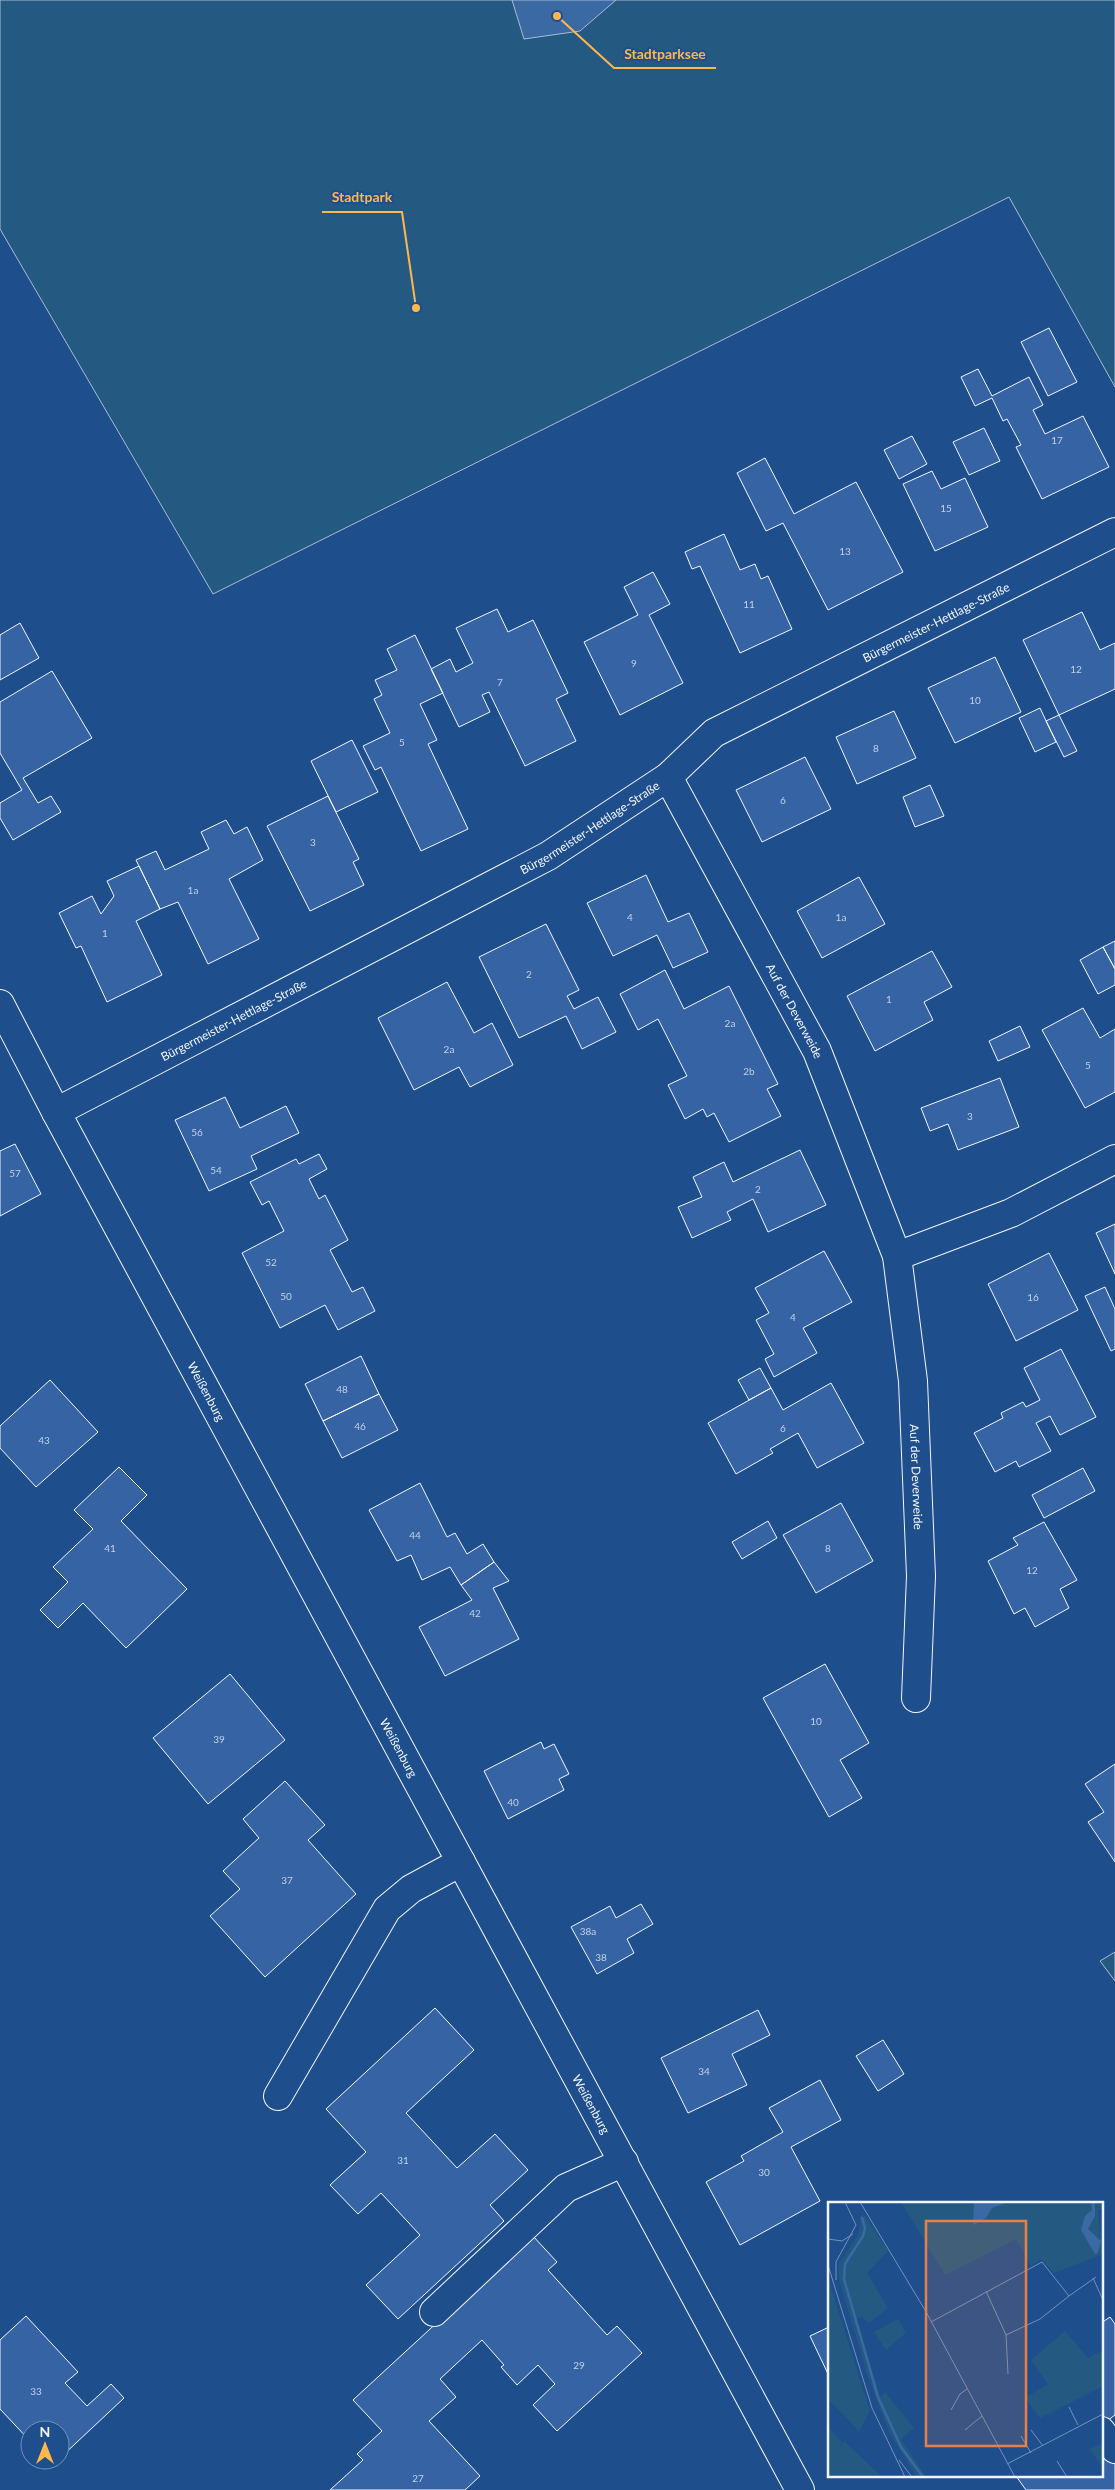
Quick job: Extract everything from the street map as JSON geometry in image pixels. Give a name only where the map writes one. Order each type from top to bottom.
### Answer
[{"type":"street","name":"Bürgermeister-Hettlage-Straße","points":[[56,1112],[548,856],[668,777],[714,733],[1115,532]]},
{"type":"street","name":"Auf der Deverweide","points":[[668,777],[817,1051],[897,1256],[913,1381],[921,1556],[916,1698]]},
{"type":"street","name":"Weißenburg","points":[[0,1004],[56,1112],[800,2490]]},
{"type":"street","points":[[897,1256],[1011,1213],[1115,1159]]},
{"type":"street","points":[[278,2096],[387,1909],[411,1889],[460,1862]]},
{"type":"street","points":[[434,2312],[566,2188],[624,2162]]},
{"type":"street","points":[[1102,2432],[1115,2448]]},
{"type":"shaded area","points":[[0,0],[1115,0],[1115,387],[1009,197],[213,594],[0,229]]},
{"type":"shaded area","points":[[512,0],[616,0],[580,31],[524,39]]},
{"type":"shaded area","points":[[1115,1952],[1115,1981],[1100,1961]]},
{"type":"building","points":[[1049,328],[1077,382],[1048,396],[1021,342]]},
{"type":"building","points":[[978,369],[992,396],[1029,377],[1043,405],[1033,410],[1045,434],[1083,416],[1109,467],[1042,499],[1016,447],[1021,445],[1007,419],[1003,421],[992,398],[975,406],[961,377]]},
{"type":"building","points":[[984,428],[1000,461],[969,475],[953,442]]},
{"type":"building","points":[[912,436],[927,464],[899,479],[884,450]]},
{"type":"building","points":[[765,458],[794,514],[856,482],[903,572],[828,610],[783,523],[766,531],[737,473]]},
{"type":"building","points":[[932,471],[941,489],[965,478],[988,527],[935,551],[903,484]]},
{"type":"building","points":[[724,534],[740,570],[755,564],[761,579],[768,576],[792,629],[740,653],[700,566],[692,569],[685,552]]},
{"type":"building","points":[[653,572],[670,604],[649,615],[683,683],[620,715],[584,642],[638,615],[624,587]]},
{"type":"building","points":[[497,609],[508,632],[533,620],[568,693],[556,699],[576,741],[525,766],[489,692],[482,695],[490,712],[459,727],[431,669],[450,659],[456,672],[473,663],[456,628]]},
{"type":"building","points":[[1082,612],[1100,650],[1115,643],[1115,689],[1059,715],[1023,640]]},
{"type":"building","points":[[20,623],[39,658],[0,680],[0,635]]},
{"type":"building","points":[[415,635],[443,693],[420,704],[437,740],[428,744],[468,829],[421,851],[381,767],[375,770],[363,746],[390,733],[374,699],[382,695],[375,680],[397,670],[387,649]]},
{"type":"building","points":[[995,657],[1021,712],[955,743],[928,688]]},
{"type":"building","points":[[52,671],[92,738],[23,778],[38,803],[51,796],[61,812],[13,840],[0,818],[0,803],[22,790],[0,753],[0,702]]},
{"type":"building","points":[[1040,708],[1056,742],[1035,752],[1019,718]]},
{"type":"building","points":[[894,711],[916,758],[857,784],[836,737]]},
{"type":"building","points":[[1059,715],[1077,751],[1064,757],[1046,721]]},
{"type":"building","points":[[352,740],[378,792],[336,812],[311,761]]},
{"type":"building","points":[[805,757],[831,809],[762,842],[736,790]]},
{"type":"building","points":[[930,785],[944,816],[915,827],[903,797]]},
{"type":"building","points":[[328,796],[359,859],[353,862],[364,885],[310,911],[267,826]]},
{"type":"building","points":[[226,820],[234,834],[247,827],[263,860],[229,879],[259,939],[208,964],[178,902],[160,909],[136,860],[156,851],[165,870],[209,849],[201,832]]},
{"type":"building","points":[[139,866],[160,909],[136,921],[162,975],[107,1002],[81,946],[76,948],[59,913],[92,896],[101,914],[114,896],[107,881]]},
{"type":"building","points":[[646,875],[668,922],[689,913],[708,952],[673,968],[657,935],[613,956],[587,903]]},
{"type":"building","points":[[859,877],[885,924],[822,958],[797,911]]},
{"type":"building","points":[[546,924],[579,990],[567,996],[574,1009],[598,997],[616,1032],[582,1049],[566,1016],[519,1038],[479,957]]},
{"type":"building","points":[[1115,941],[1115,969],[1103,947]]},
{"type":"building","points":[[1103,947],[1115,969],[1115,985],[1098,994],[1080,960]]},
{"type":"building","points":[[932,951],[952,987],[924,1002],[933,1020],[875,1051],[847,996]]},
{"type":"building","points":[[665,970],[684,1009],[729,986],[778,1084],[767,1089],[781,1116],[729,1142],[714,1113],[707,1117],[703,1109],[685,1119],[668,1085],[687,1076],[658,1019],[638,1030],[620,994]]},
{"type":"building","points":[[447,982],[474,1033],[492,1023],[513,1065],[470,1087],[459,1067],[414,1090],[378,1018]]},
{"type":"building","points":[[1083,1008],[1100,1038],[1115,1029],[1115,1092],[1085,1108],[1042,1030]]},
{"type":"building","points":[[1020,1026],[1030,1047],[998,1061],[989,1041]]},
{"type":"building","points":[[1000,1078],[1019,1127],[958,1150],[948,1124],[930,1131],[921,1108]]},
{"type":"building","points":[[225,1097],[240,1128],[286,1106],[299,1133],[251,1156],[257,1169],[209,1191],[175,1120]]},
{"type":"building","points":[[15,1144],[41,1194],[0,1216],[0,1151]]},
{"type":"building","points":[[800,1150],[826,1205],[768,1232],[753,1199],[727,1212],[731,1220],[692,1238],[678,1207],[702,1197],[693,1177],[724,1162],[733,1182]]},
{"type":"building","points":[[319,1154],[327,1169],[309,1179],[319,1199],[325,1195],[348,1240],[330,1250],[352,1292],[363,1287],[375,1311],[338,1330],[325,1305],[280,1328],[242,1253],[284,1231],[269,1201],[262,1205],[250,1182],[296,1159],[299,1164]]},
{"type":"building","points":[[1115,1224],[1115,1274],[1096,1233]]},
{"type":"building","points":[[824,1251],[852,1302],[803,1328],[817,1353],[774,1377],[765,1359],[774,1354],[756,1320],[769,1313],[755,1288]]},
{"type":"building","points":[[1049,1253],[1078,1310],[1016,1341],[988,1284]]},
{"type":"building","points":[[1105,1287],[1115,1309],[1115,1349],[1111,1351],[1085,1296]]},
{"type":"building","points":[[1061,1349],[1096,1417],[1060,1435],[1050,1416],[1036,1423],[1051,1451],[1019,1467],[1016,1461],[995,1472],[974,1433],[1003,1418],[1001,1413],[1023,1402],[1026,1407],[1040,1400],[1024,1368]]},
{"type":"building","points":[[361,1356],[379,1394],[323,1421],[305,1384]]},
{"type":"building","points":[[760,1368],[771,1388],[749,1400],[738,1380]]},
{"type":"building","points":[[50,1380],[98,1432],[36,1487],[0,1448],[0,1426]]},
{"type":"building","points":[[831,1383],[864,1443],[817,1468],[798,1433],[770,1449],[773,1453],[736,1474],[708,1423],[771,1388],[783,1410]]},
{"type":"building","points":[[379,1394],[398,1430],[342,1458],[323,1421]]},
{"type":"building","points":[[119,1467],[147,1495],[121,1521],[187,1589],[126,1648],[83,1603],[58,1628],[40,1610],[68,1582],[53,1567],[93,1529],[74,1510]]},
{"type":"building","points":[[1083,1468],[1095,1491],[1044,1518],[1032,1495]]},
{"type":"building","points":[[420,1483],[447,1537],[455,1533],[467,1554],[483,1544],[494,1562],[461,1585],[450,1567],[422,1580],[411,1555],[397,1561],[369,1510]]},
{"type":"building","points":[[841,1503],[873,1561],[816,1593],[783,1535]]},
{"type":"building","points":[[768,1521],[777,1538],[742,1559],[732,1542]]},
{"type":"building","points":[[1044,1522],[1077,1580],[1060,1589],[1069,1608],[1035,1627],[1025,1608],[1014,1614],[988,1561],[1018,1545],[1013,1538]]},
{"type":"building","points":[[494,1562],[509,1581],[493,1588],[519,1639],[445,1676],[419,1627],[472,1600],[461,1585]]},
{"type":"building","points":[[825,1664],[869,1743],[840,1760],[862,1798],[829,1817],[763,1698]]},
{"type":"building","points":[[230,1674],[285,1740],[208,1804],[153,1738]]},
{"type":"building","points":[[541,1742],[544,1749],[554,1744],[569,1774],[559,1779],[564,1790],[508,1819],[484,1771]]},
{"type":"building","points":[[1115,1764],[1115,1862],[1088,1822],[1104,1812],[1085,1784]]},
{"type":"building","points":[[285,1781],[325,1825],[308,1840],[356,1894],[265,1977],[210,1916],[240,1889],[223,1871],[259,1838],[243,1819]]},
{"type":"building","points":[[641,1904],[653,1924],[627,1939],[634,1953],[597,1974],[571,1927],[610,1906],[616,1918]]},
{"type":"building","points":[[435,2008],[474,2050],[406,2113],[457,2168],[495,2134],[528,2170],[490,2205],[504,2221],[398,2319],[366,2285],[420,2235],[381,2193],[358,2214],[330,2185],[366,2152],[326,2109]]},
{"type":"building","points":[[758,2010],[770,2035],[732,2054],[747,2085],[688,2113],[661,2058]]},
{"type":"building","points":[[883,2040],[904,2074],[878,2091],[856,2056]]},
{"type":"building","points":[[820,2080],[841,2120],[791,2147],[820,2201],[740,2245],[706,2182],[744,2161],[741,2156],[783,2132],[769,2108]]},
{"type":"building","points":[[532,2235],[557,2262],[548,2270],[607,2335],[617,2326],[642,2353],[557,2431],[533,2405],[555,2384],[538,2365],[517,2385],[501,2367],[504,2365],[482,2340],[440,2379],[456,2397],[429,2421],[480,2476],[465,2490],[330,2490],[363,2460],[357,2454],[382,2431],[353,2400]]},
{"type":"building","points":[[26,2316],[78,2372],[65,2383],[87,2406],[111,2384],[124,2398],[70,2449],[70,2420],[20,2420],[20,2430],[0,2409],[0,2340]]},
{"type":"building","points":[[1110,2317],[1115,2324],[1115,2415],[1107,2421],[1102,2414],[1102,2322]]},
{"type":"building","points":[[828,2327],[828,2374],[810,2336]]},
{"type":"building","points":[[1102,2444],[1115,2462],[1115,2490],[1026,2490],[1017,2478],[1102,2478]]},
{"type":"place","name":"Stadtparksee","points":[[557,16]]},
{"type":"place","name":"Stadtpark","points":[[416,308]]}]
